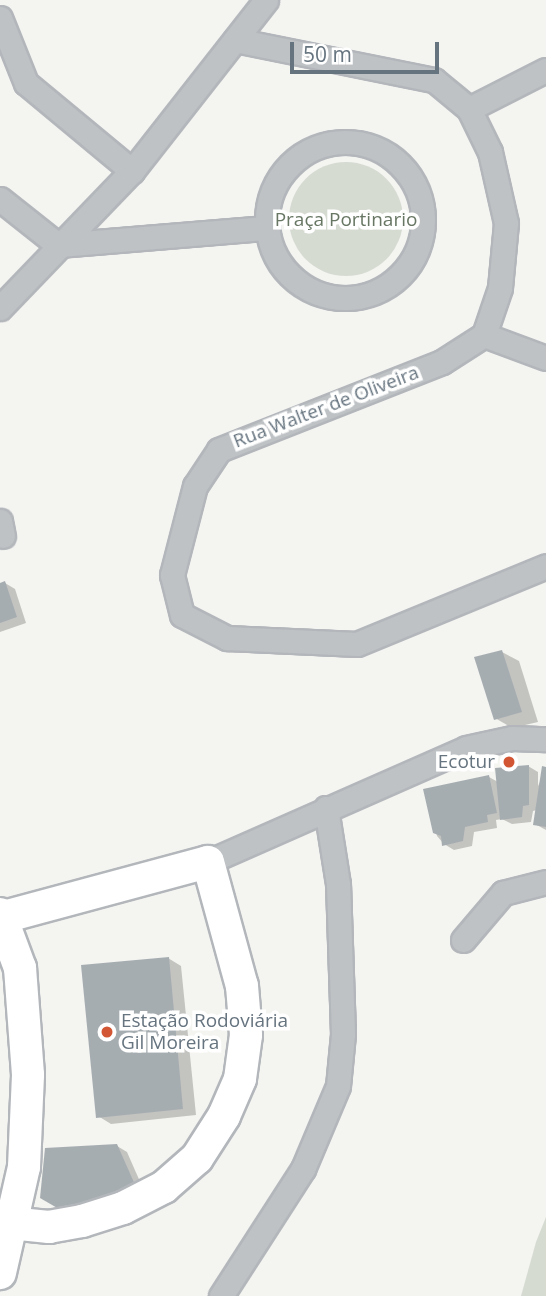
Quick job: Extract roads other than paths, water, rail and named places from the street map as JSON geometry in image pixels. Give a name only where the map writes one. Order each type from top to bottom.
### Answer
[{"type":"street","points":[[0,309],[58,245],[132,171],[266,0]]},
{"type":"street","points":[[0,18],[26,83],[132,171]]},
{"type":"street","points":[[234,40],[434,80],[468,109],[490,152],[506,223],[500,288],[484,335],[546,358]]},
{"type":"street","points":[[468,109],[546,70]]},
{"type":"street","points":[[345,141],[370,145],[402,166],[422,200],[424,225],[418,251],[404,273],[384,289],[359,298],[333,299],[309,291],[288,275],[274,254],[267,228],[268,202],[279,178],[296,159],[319,146],[345,141]]},
{"type":"street","points":[[0,199],[58,245],[267,228]]},
{"type":"street","name":"Rua Walter de Oliveira","points":[[484,335],[442,362],[219,450],[195,486],[172,575],[182,615],[227,639],[357,644],[546,566]]},
{"type":"street","points":[[0,1273],[5,1223],[24,1167],[29,1075],[20,968],[0,916],[208,862],[466,748],[512,738],[546,739]]},
{"type":"street","points":[[221,1296],[303,1169],[338,1086],[342,1034],[338,884],[326,808]]},
{"type":"street","points":[[5,1223],[49,1227],[123,1208],[164,1187],[197,1158],[224,1116],[240,1079],[246,1035],[243,986],[208,862]]},
{"type":"street","points":[[463,940],[503,893],[546,882]]},
{"type":"place","name":"Ecotur","points":[[509,762]]},
{"type":"place","name":"Estação Rodoviária Gil Moreira","points":[[107,1032]]},
{"type":"park label","name":"Praça Portinario","points":[[346,220]]}]
